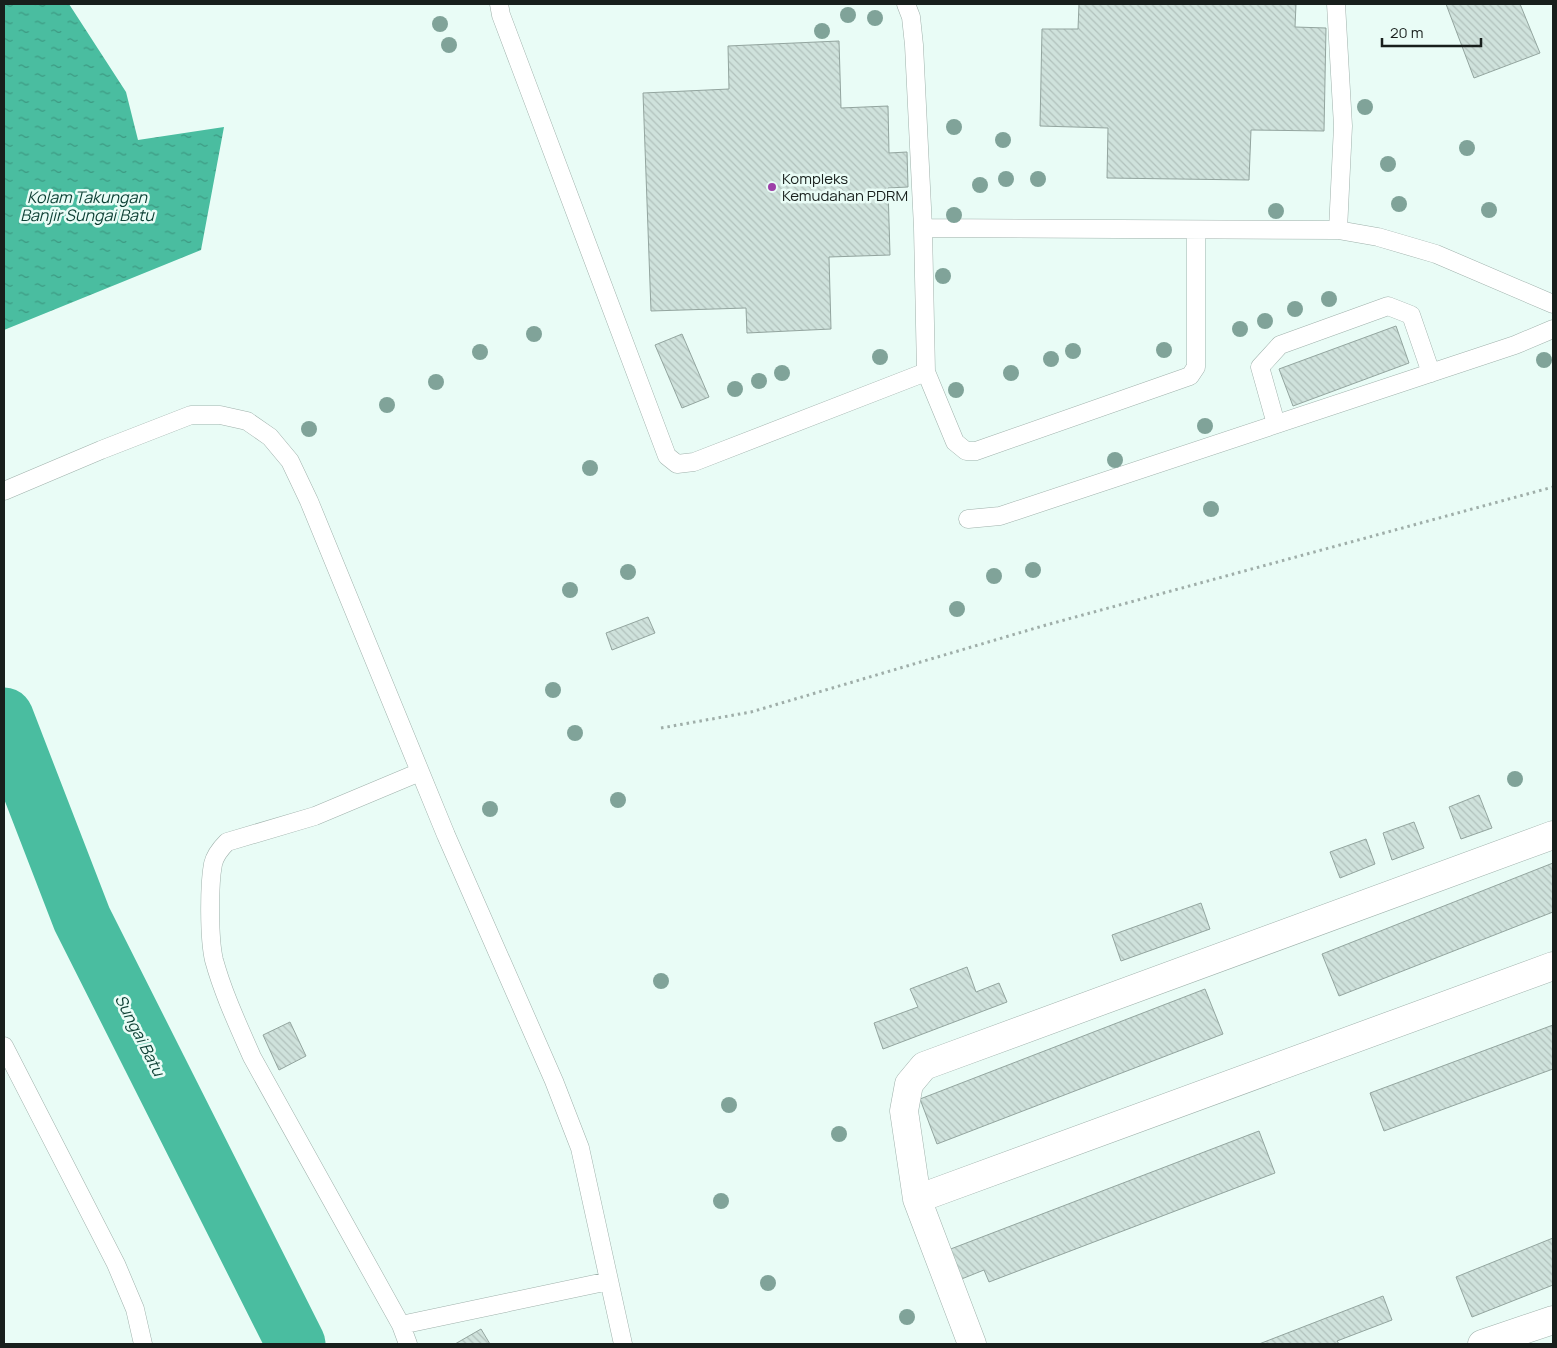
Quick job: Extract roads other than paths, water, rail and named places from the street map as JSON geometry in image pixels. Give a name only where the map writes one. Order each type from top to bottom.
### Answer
[{"type":"street","points":[[972,1344],[917,1199],[904,1111],[908,1084],[924,1066],[1553,835]]},
{"type":"street","points":[[917,1199],[1553,966]]},
{"type":"street","points":[[1482,1344],[1553,1320]]},
{"type":"lane","points":[[499,4],[504,24],[667,456],[677,464],[694,462],[926,372]]},
{"type":"lane","points":[[906,4],[911,17],[914,44],[923,228],[926,372],[955,442],[966,451],[976,451],[1190,376],[1196,367],[1196,230]]},
{"type":"lane","points":[[1336,4],[1343,126],[1338,230]]},
{"type":"lane","points":[[923,228],[1338,230],[1378,238],[1436,254],[1553,304]]},
{"type":"lane","points":[[1276,424],[1260,367],[1280,345],[1388,306],[1412,315],[1431,372]]},
{"type":"lane","points":[[968,519],[1000,516],[1431,372],[1553,329]]},
{"type":"lane","points":[[4,491],[191,415],[220,415],[248,421],[270,437],[290,461],[309,501],[420,772],[554,1082],[580,1148],[623,1344]]},
{"type":"lane","points":[[408,1344],[401,1325],[252,1057],[236,1022],[214,958],[211,882],[213,864],[218,852],[227,842],[315,816],[420,772]]},
{"type":"lane","points":[[4,1046],[116,1264],[135,1309],[143,1344]]},
{"type":"lane","points":[[401,1325],[609,1281]]},
{"type":"water","name":"Kolam Takungan Banjir Sungai Batu","points":[[4,4],[69,4],[126,92],[138,140],[224,127],[201,250],[4,330]]},
{"type":"waterway","name":"Sungai Batu","points":[[4,717],[82,919],[296,1344]]},
{"type":"place","name":"Kompleks Kemudahan PDRM","points":[[772,187]]}]
